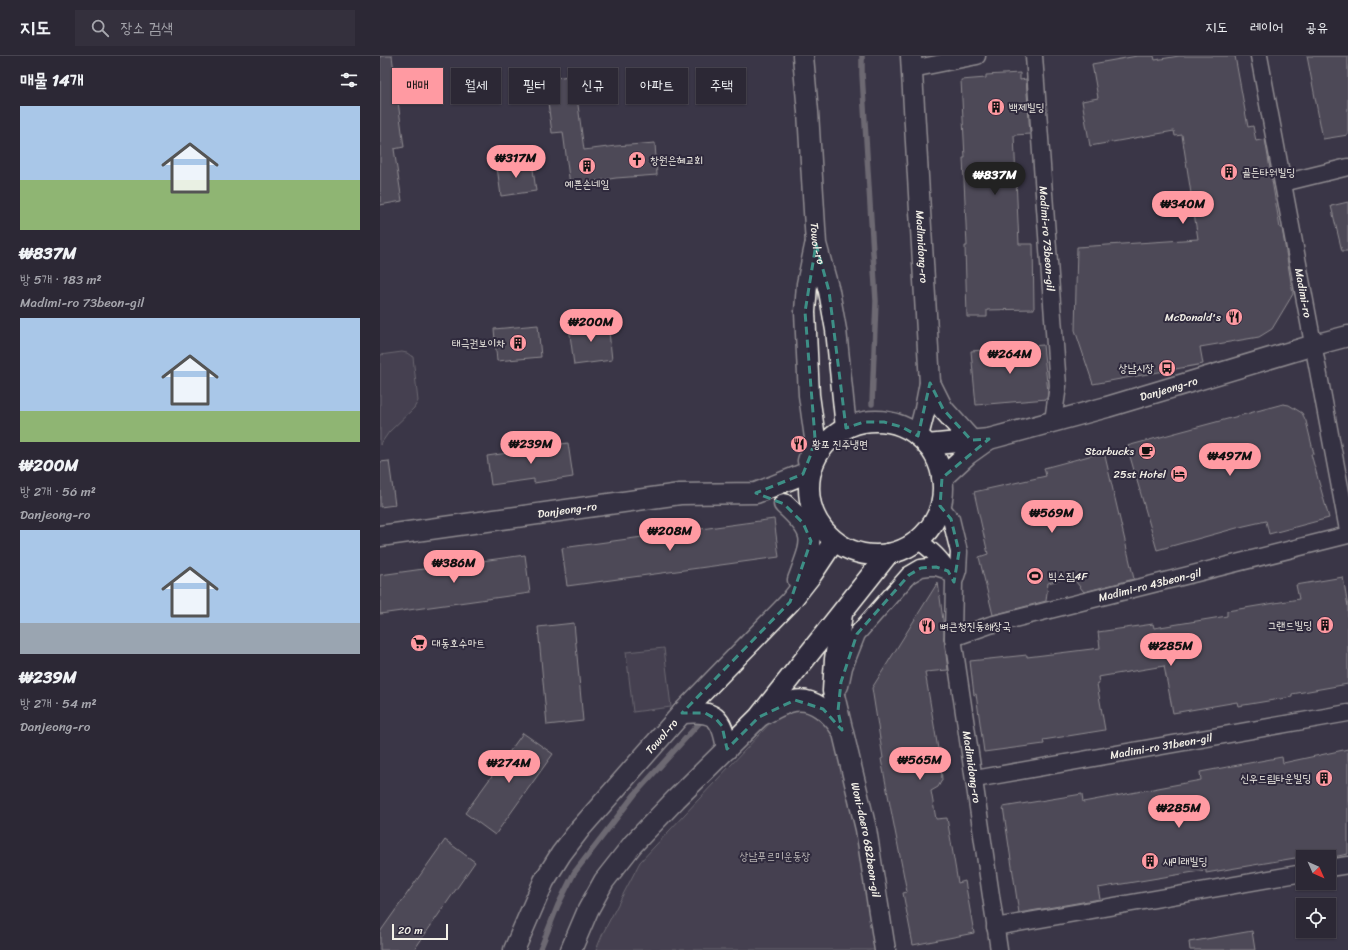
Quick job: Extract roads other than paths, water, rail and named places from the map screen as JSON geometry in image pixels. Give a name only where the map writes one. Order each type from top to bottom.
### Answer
[{"type":"street","name":"Towol-ro","points":[[803,56],[816,244],[829,291],[836,330],[846,428]]},
{"type":"street","points":[[912,62],[977,56]]},
{"type":"street","name":"Madimi-ro 73beon-gil","points":[[1034,56],[1058,386],[1053,421]]},
{"type":"street","name":"Madimi-ro","points":[[1259,56],[1348,530]]},
{"type":"street","name":"Madimidong-ro","points":[[912,62],[930,383],[925,409],[923,441]]},
{"type":"street","points":[[1283,183],[1348,167]]},
{"type":"street","points":[[807,473],[824,446],[834,436],[846,428],[864,422],[884,422],[902,426],[923,441],[934,455],[942,478],[940,506],[935,519],[918,540],[904,549],[888,554],[874,555],[859,553],[834,541],[822,528],[814,513],[809,492],[807,473],[814,438],[809,395],[804,312],[807,284],[816,244]]},
{"type":"street","name":"Danjeong-ro","points":[[923,441],[980,440],[1107,407],[1348,336]]},
{"type":"street","points":[[930,383],[943,409],[980,440]]},
{"type":"street","name":"Danjeong-ro","points":[[942,478],[968,454],[980,440]]},
{"type":"street","name":"Danjeong-ro","points":[[380,536],[680,494],[756,493],[807,473]]},
{"type":"street","name":"Danjeong-ro","points":[[756,493],[784,504],[814,513]]},
{"type":"street","points":[[784,504],[803,523],[808,531],[811,541],[790,602]]},
{"type":"street","name":"Madimidong-ro","points":[[940,506],[951,520],[959,552],[958,570],[951,577],[953,638],[999,950]]},
{"type":"street","name":"Madimi-ro 43beon-gil","points":[[953,638],[990,625],[1348,535]]},
{"type":"street","points":[[918,540],[935,553],[944,563],[951,577]]},
{"type":"street","name":"Towol-ro","points":[[514,950],[544,881],[561,854],[580,829],[682,713],[790,602],[812,574],[834,541]]},
{"type":"street","points":[[571,950],[588,910],[609,875],[633,844],[759,717],[888,554]]},
{"type":"street","points":[[838,711],[844,667],[857,634],[861,628],[909,574],[921,568],[936,567],[951,577]]},
{"type":"street","name":"Woni-daero 682beon-gil","points":[[842,612],[835,659],[833,691],[866,829],[885,950]]},
{"type":"street","points":[[759,717],[795,700],[809,702],[823,709],[836,721],[842,730]]},
{"type":"street","points":[[682,713],[705,712],[716,719],[722,726],[727,749]]},
{"type":"street","name":"Madimi-ro 31beon-gil","points":[[975,779],[1348,713]]},
{"type":"street","points":[[1336,867],[1348,865]]},
{"type":"street","points":[[995,927],[1296,874]]},
{"type":"waterway","points":[[862,56],[876,301],[872,404]]},
{"type":"waterway","points":[[540,950],[558,905],[574,873],[635,794],[703,719]]},
{"type":"place","name":"백제빌딩","points":[[996,107]]},
{"type":"place","name":"창원은혜교회","points":[[637,160]]},
{"type":"place","name":"예쁜손네일","points":[[587,166]]},
{"type":"place","name":"골든타워빌딩","points":[[1229,172]]},
{"type":"place","name":"McDonald's","points":[[1234,317]]},
{"type":"place","name":"태극권보이차","points":[[518,343]]},
{"type":"place","name":"상남시장","points":[[1167,368]]},
{"type":"place","name":"황포 진주냉면","points":[[799,444]]},
{"type":"place","name":"Starbucks","points":[[1147,451]]},
{"type":"place","name":"25st Hotel","points":[[1179,474]]},
{"type":"place","name":"빅스짐4F","points":[[1035,576]]},
{"type":"place","name":"그랜드빌딩","points":[[1325,625]]},
{"type":"place","name":"뼈큰청진동해장국","points":[[927,626]]},
{"type":"place","name":"대동호수마트","points":[[419,643]]},
{"type":"place","name":"신우드림타운빌딩","points":[[1324,778]]},
{"type":"place","name":"새미래빌딩","points":[[1150,861]]},
{"type":"park label","name":"상남푸르미운동장","points":[[775,856]]}]
